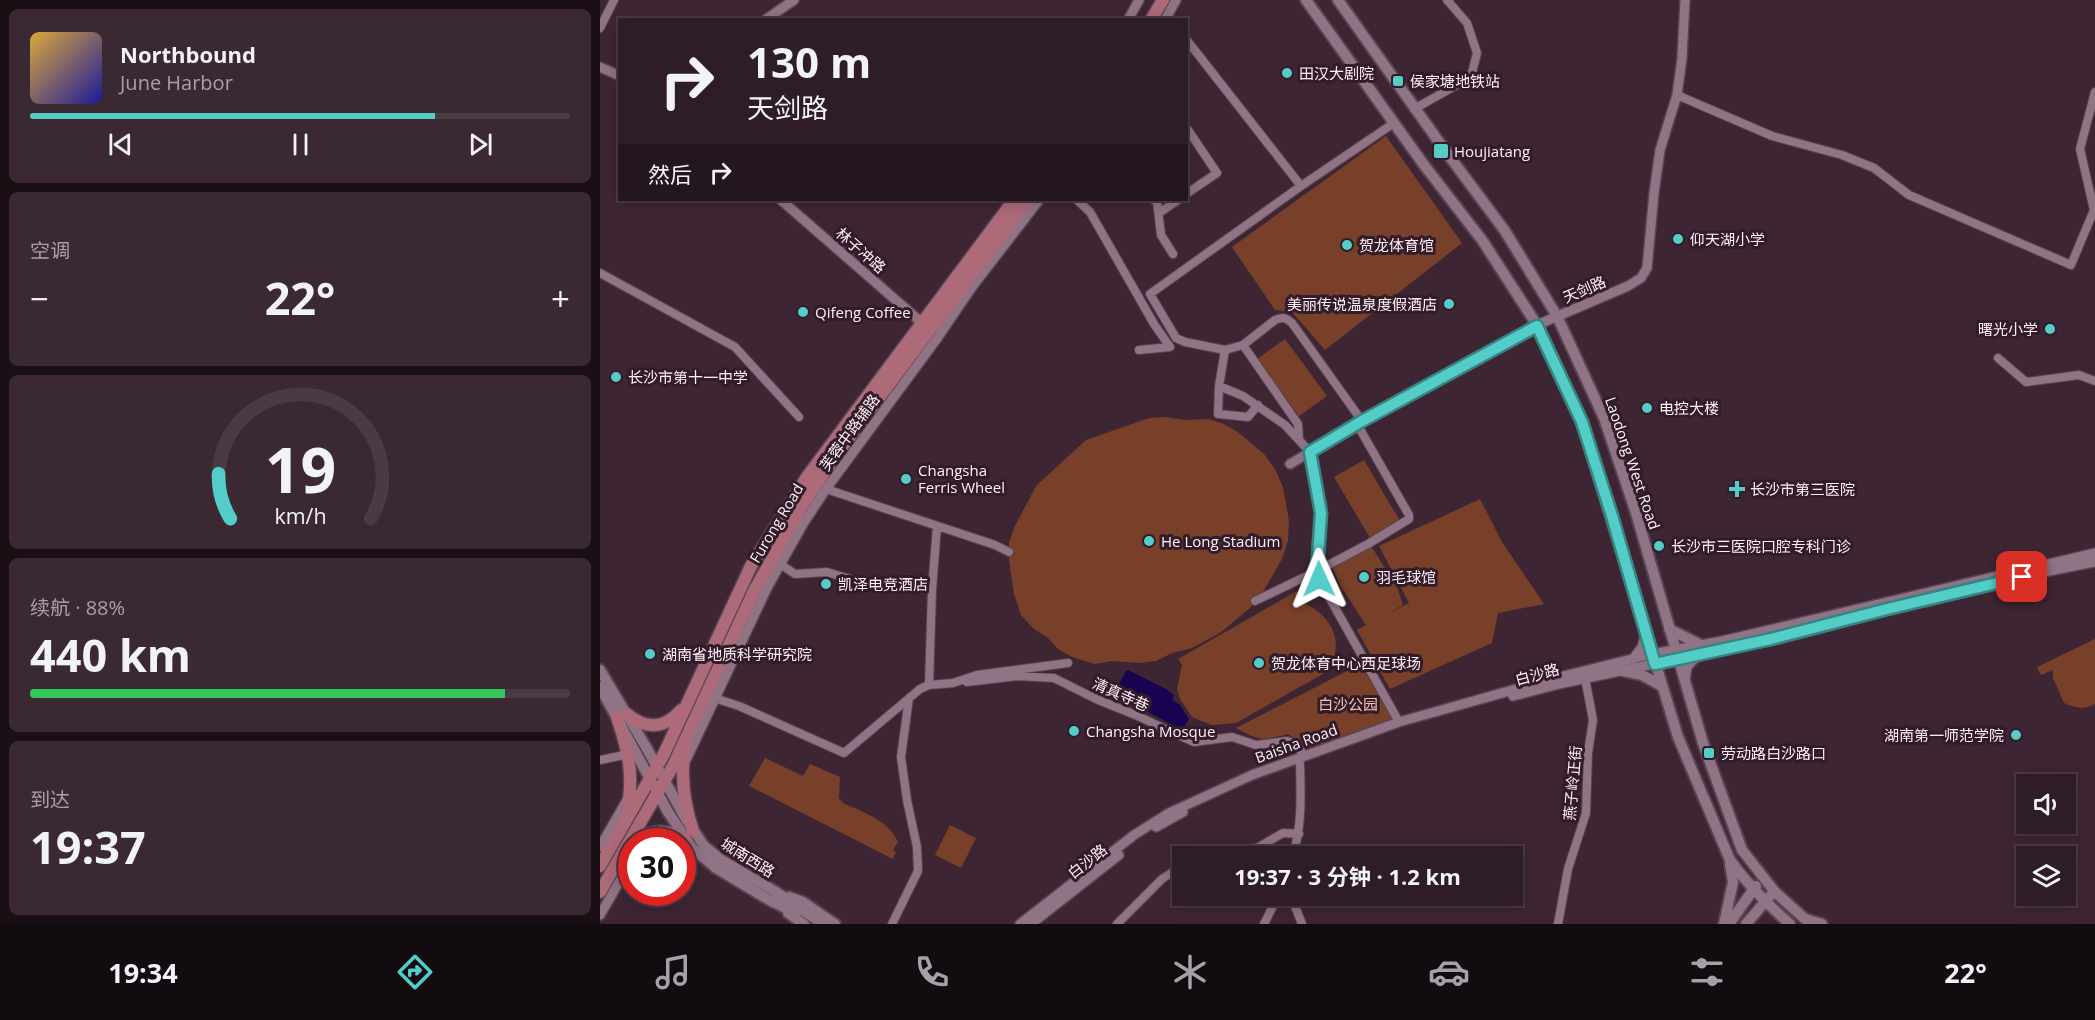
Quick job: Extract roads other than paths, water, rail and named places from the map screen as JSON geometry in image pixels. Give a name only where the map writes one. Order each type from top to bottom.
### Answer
[{"type":"main road","points":[[1144,18],[1154,0]]},
{"type":"main road","points":[[1152,18],[1163,0]]},
{"type":"main road","points":[[1306,0],[1482,240],[1537,326],[1582,422],[1678,737],[1730,860],[1734,882],[1724,924]]},
{"type":"main road","name":"Laodong West Road","points":[[1338,0],[1414,109],[1505,231],[1557,316],[1604,418],[1636,513],[1703,743],[1742,850],[1775,892],[1805,919],[1822,924]]},
{"type":"main road","name":"Furong Road","points":[[600,866],[657,767],[751,566],[807,477],[1013,201]]},
{"type":"main road","name":"Furong Road","points":[[638,828],[711,697],[754,591],[800,509],[834,458],[1026,201]]},
{"type":"main road","points":[[1669,628],[1700,650]]},
{"type":"main road","points":[[600,670],[622,716],[629,754],[631,768],[629,796],[624,823]]},
{"type":"main road","points":[[1623,671],[1642,675],[1662,686]]},
{"type":"main road","points":[[600,687],[622,716],[656,726],[671,720],[689,700]]},
{"type":"main road","name":"城南西路","points":[[622,716],[665,781],[686,828]]},
{"type":"main road","name":"城南西路","points":[[622,716],[657,793],[683,828]]},
{"type":"main road","points":[[687,739],[683,765],[688,828]]},
{"type":"main road","name":"城南西路","points":[[696,841],[814,924]]},
{"type":"main road","points":[[1730,860],[1753,889],[1790,924]]},
{"type":"main road","name":"Furong Road","points":[[600,892],[618,863]]},
{"type":"main road","points":[[1730,924],[1753,889],[1763,879]]},
{"type":"main road","points":[[1746,924],[1775,892]]},
{"type":"main road","points":[[774,896],[804,924]]},
{"type":"main road","points":[[774,896],[802,902],[835,924]]},
{"type":"main road","name":"城南西路","points":[[774,896],[823,924]]},
{"type":"street","points":[[600,28],[614,0]]},
{"type":"street","points":[[768,18],[794,0]]},
{"type":"street","points":[[1129,18],[1139,0]]},
{"type":"street","points":[[1168,18],[1176,0]]},
{"type":"street","points":[[1414,109],[1455,86],[1472,73],[1477,53],[1467,23],[1448,0]]},
{"type":"street","name":"天剑路","points":[[1290,464],[1360,422],[1537,326],[1628,286],[1641,278],[1647,268],[1660,150],[1677,95],[1682,58],[1685,0]]},
{"type":"street","points":[[1188,42],[1301,186]]},
{"type":"street","points":[[600,66],[618,75]]},
{"type":"street","points":[[1677,95],[1772,136],[1842,155],[1874,168],[1909,195],[2071,265],[2094,210],[2080,149],[2095,92]]},
{"type":"street","points":[[1256,601],[1368,544],[1408,519],[1409,515],[1360,422],[1292,323],[1281,317],[1242,345],[1225,350],[1185,342],[1176,338],[1150,294],[1394,123]]},
{"type":"street","points":[[1188,130],[1216,172],[1188,193]]},
{"type":"street","name":"林子冲路","points":[[782,201],[921,322]]},
{"type":"street","name":"芙蓉中路辅路","points":[[683,765],[711,697],[780,564],[826,489],[972,287],[1038,201]]},
{"type":"street","points":[[1078,201],[1090,212],[1154,324],[1170,347],[1139,350]]},
{"type":"street","points":[[1156,201],[1161,235],[1173,254]]},
{"type":"street","points":[[1159,213],[1177,201]]},
{"type":"street","points":[[600,273],[735,347],[799,417]]},
{"type":"street","points":[[1242,345],[1298,424],[1299,440]]},
{"type":"street","points":[[1225,350],[1219,386],[1218,414],[1248,417],[1258,405]]},
{"type":"street","points":[[1998,358],[2026,382],[2079,375],[2095,381]]},
{"type":"street","points":[[1219,386],[1258,405],[1286,425],[1310,452],[1321,513],[1317,571],[1319,579],[1399,722]]},
{"type":"street","points":[[826,489],[995,545],[1009,552]]},
{"type":"street","points":[[929,685],[937,526]]},
{"type":"street","name":"白沙路","points":[[1700,650],[2095,553]]},
{"type":"street","name":"白沙路","points":[[1031,924],[1154,829],[1201,802],[1302,760],[1401,727],[1585,678],[1623,671],[1653,659],[2095,562]]},
{"type":"street","points":[[780,564],[795,574],[827,572],[859,582],[932,590]]},
{"type":"street","points":[[1633,659],[1642,647],[1646,633]]},
{"type":"street","points":[[1685,684],[1688,668],[1700,650]]},
{"type":"street","name":"Baisha Road","points":[[1020,924],[1151,823],[1211,792],[1399,722],[1559,677],[1633,659],[1653,659]]},
{"type":"street","points":[[711,697],[739,706],[844,753],[920,689],[929,685],[953,684],[977,675],[1068,663]]},
{"type":"street","name":"清真寺巷","points":[[953,684],[1018,676],[1054,678],[1096,699],[1194,741],[1232,738],[1256,745],[1287,741],[1297,745],[1302,760]]},
{"type":"street","name":"燕子岭正街","points":[[1558,924],[1568,869],[1586,813],[1588,753],[1593,720],[1585,678]]},
{"type":"street","points":[[892,924],[918,871],[917,847],[901,758],[909,698]]},
{"type":"street","points":[[600,760],[629,754]]},
{"type":"street","points":[[1296,846],[1299,834],[1302,760]]},
{"type":"street","points":[[600,847],[629,796]]},
{"type":"street","points":[[1260,846],[1282,833],[1299,834]]},
{"type":"street","points":[[1117,924],[1162,879],[1172,872]]},
{"type":"street","points":[[600,915],[618,884]]},
{"type":"street","points":[[1264,924],[1273,906]]},
{"type":"street","points":[[1296,906],[1302,924]]},
{"type":"place","name":"田汉大剧院","points":[[1287,73]]},
{"type":"place","name":"侯家塘地铁站","points":[[1398,81]]},
{"type":"place","name":"Houjiatang","points":[[1441,151]]},
{"type":"place","name":"仰天湖小学","points":[[1678,239]]},
{"type":"place","name":"贺龙体育馆","points":[[1347,245]]},
{"type":"place","name":"美丽传说温泉度假酒店","points":[[1449,304]]},
{"type":"place","name":"Qifeng Coffee","points":[[803,312]]},
{"type":"place","name":"曙光小学","points":[[2050,329]]},
{"type":"place","name":"长沙市第十一中学","points":[[616,377]]},
{"type":"place","name":"电控大楼","points":[[1647,408]]},
{"type":"place","name":"Changsha Ferris Wheel","points":[[906,479]]},
{"type":"place","name":"长沙市第三医院","points":[[1737,489]]},
{"type":"place","name":"He Long Stadium","points":[[1149,541]]},
{"type":"place","name":"长沙市三医院口腔专科门诊","points":[[1659,546]]},
{"type":"place","name":"羽毛球馆","points":[[1364,577]]},
{"type":"place","name":"凯泽电竞酒店","points":[[826,584]]},
{"type":"place","name":"湖南省地质科学研究院","points":[[650,654]]},
{"type":"place","name":"贺龙体育中心西足球场","points":[[1259,663]]},
{"type":"place","name":"Changsha Mosque","points":[[1074,731]]},
{"type":"place","name":"湖南第一师范学院","points":[[2016,735]]},
{"type":"place","name":"劳动路白沙路口","points":[[1709,753]]},
{"type":"park label","name":"白沙公园","points":[[1348,704]]}]
